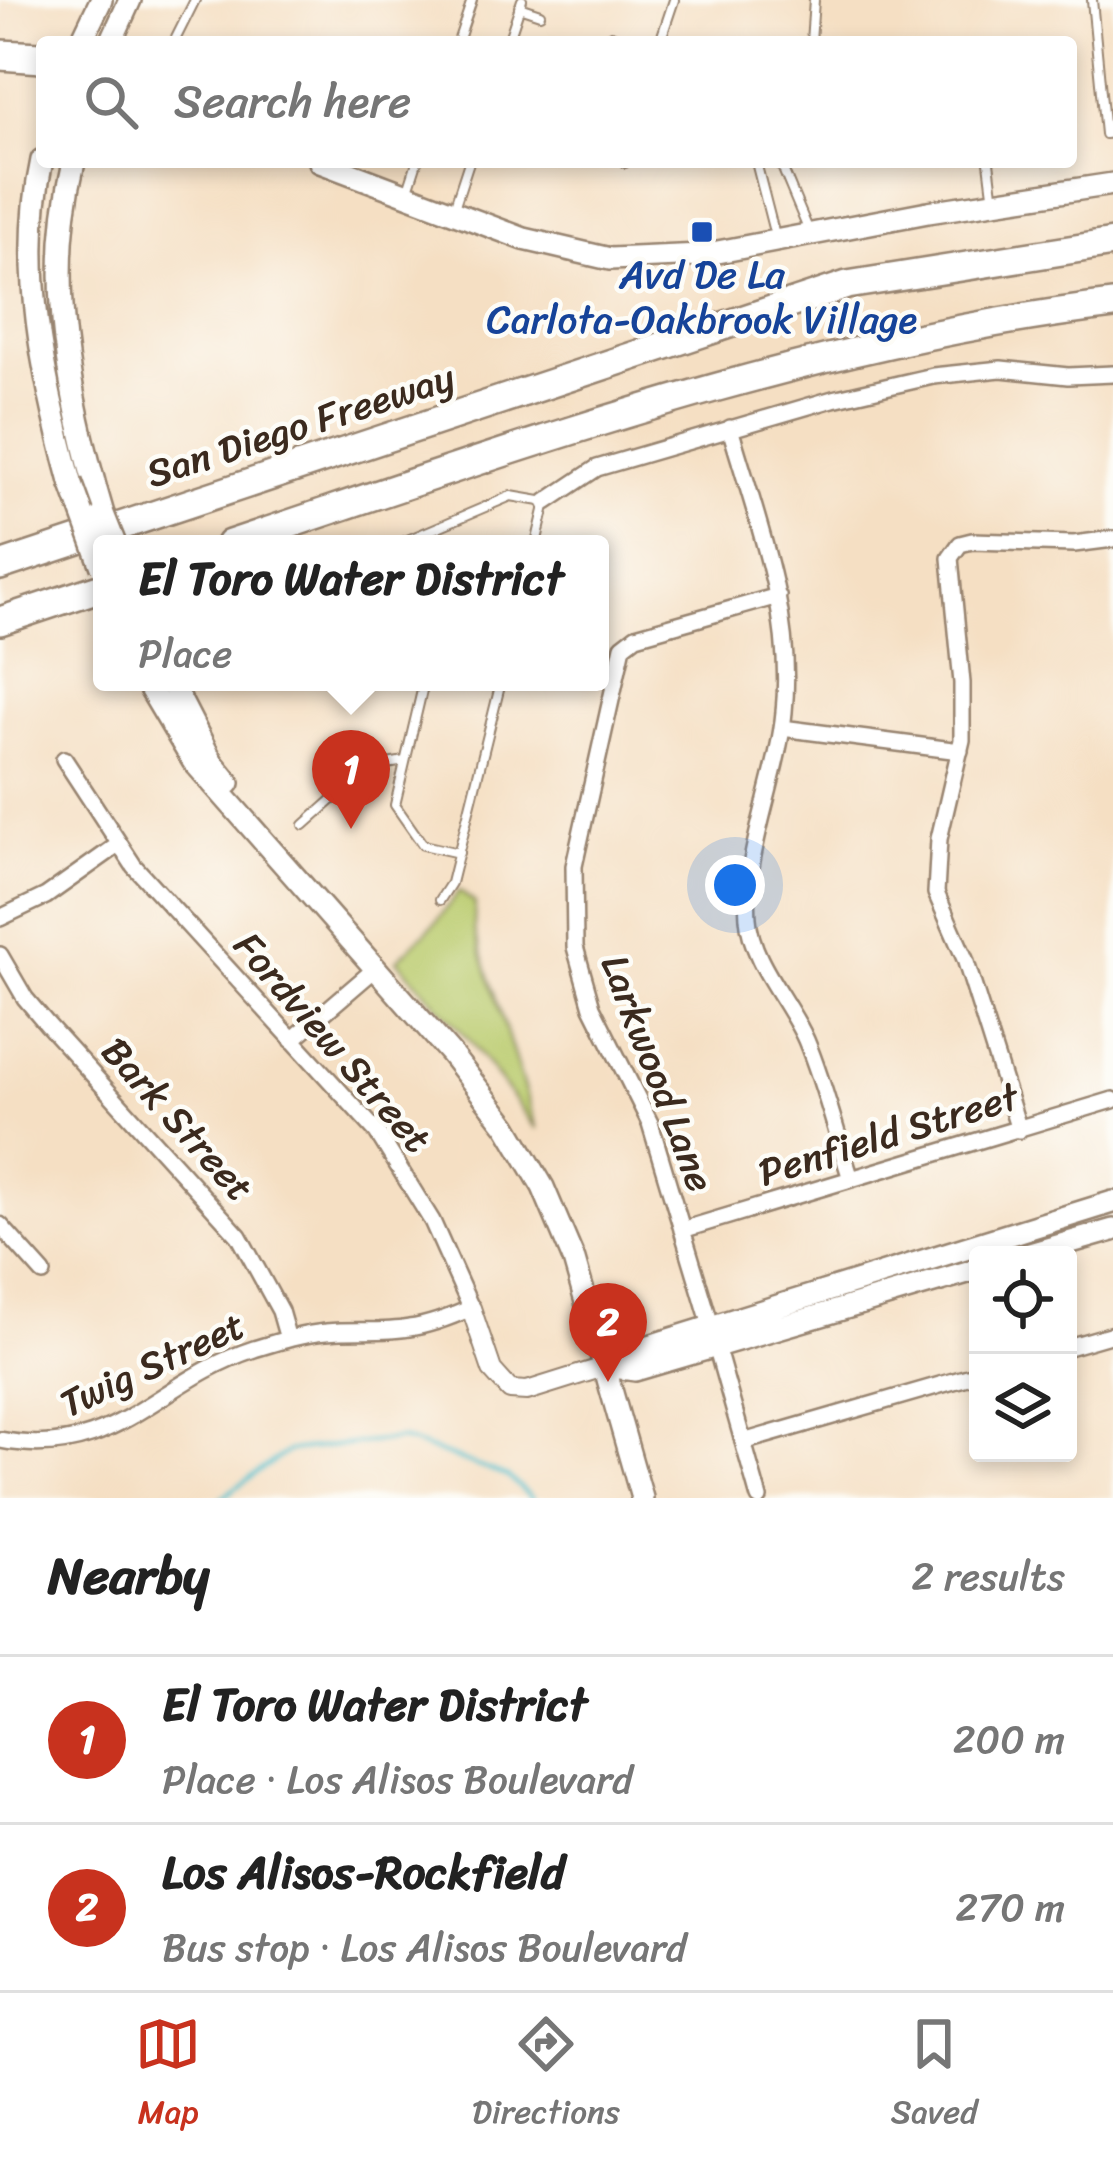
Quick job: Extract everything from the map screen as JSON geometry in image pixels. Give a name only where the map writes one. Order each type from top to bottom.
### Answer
[{"type":"highway","name":"San Diego Freeway","points":[[94,535],[848,285],[1113,243]]},
{"type":"highway","points":[[257,535],[641,407],[780,367],[951,330],[1113,304]]},
{"type":"highway","name":"San Diego Freeway","points":[[0,566],[93,535]]},
{"type":"highway","points":[[0,621],[93,589]]},
{"type":"main road","points":[[84,36],[101,0]]},
{"type":"main road","points":[[114,36],[130,0]]},
{"type":"main road","points":[[41,168],[35,236],[36,320],[52,412],[110,535]]},
{"type":"main road","points":[[73,168],[60,236],[62,310],[82,481],[95,535]]},
{"type":"main road","points":[[336,168],[524,239],[610,259],[702,255],[928,212],[1113,184]]},
{"type":"main road","points":[[151,691],[193,761],[467,1073],[507,1126],[574,1260],[642,1498]]},
{"type":"main road","points":[[176,691],[212,761],[244,804],[254,831]]},
{"type":"main road","points":[[714,1337],[1113,1202]]},
{"type":"main road","points":[[1057,1246],[1113,1230]]},
{"type":"main road","points":[[607,1366],[630,1352],[714,1337],[969,1271]]},
{"type":"street","points":[[0,48],[36,50]]},
{"type":"street","points":[[0,62],[36,65]]},
{"type":"street","points":[[547,502],[597,468],[832,399],[971,370],[1113,374]]},
{"type":"street","points":[[730,428],[778,596],[787,668],[782,728],[750,879],[749,927],[758,953],[808,1043],[851,1179]]},
{"type":"street","points":[[1018,1130],[964,958],[937,893],[939,839],[960,751],[962,683],[952,551],[973,541],[1074,544],[1113,539]]},
{"type":"street","name":"Larkwood Lane","points":[[759,1498],[650,1123],[584,988],[572,926],[574,866],[623,646],[636,636],[778,596]]},
{"type":"street","points":[[782,728],[960,751]]},
{"type":"street","name":"Fordview Street","points":[[64,759],[118,845],[377,1132],[408,1176],[449,1253],[491,1370],[510,1390],[527,1391],[607,1366]]},
{"type":"street","points":[[0,918],[46,896],[118,845]]},
{"type":"street","name":"Bark Street","points":[[0,955],[47,1024],[239,1236],[280,1311],[288,1339]]},
{"type":"street","points":[[292,1040],[375,969]]},
{"type":"street","name":"Penfield Street","points":[[682,1230],[1113,1100]]},
{"type":"street","points":[[0,1225],[44,1273]]},
{"type":"street","name":"Twig Street","points":[[0,1440],[47,1446],[83,1440],[103,1433],[220,1363],[288,1339],[323,1332],[409,1328],[471,1308]]},
{"type":"street","points":[[1077,1344],[1113,1334]]},
{"type":"street","points":[[743,1442],[969,1377]]},
{"type":"lane","points":[[177,36],[195,0]]},
{"type":"lane","points":[[460,36],[472,0]]},
{"type":"lane","points":[[662,36],[674,0]]},
{"type":"lane","points":[[811,36],[814,0]]},
{"type":"lane","points":[[1091,0],[1105,134],[1113,133]]},
{"type":"lane","points":[[510,36],[521,3],[539,14]]},
{"type":"lane","points":[[406,195],[415,168]]},
{"type":"lane","points":[[453,212],[467,168]]},
{"type":"lane","points":[[758,168],[777,242]]},
{"type":"lane","points":[[783,168],[811,236]]},
{"type":"lane","points":[[989,168],[994,203]]},
{"type":"lane","points":[[419,535],[511,496],[547,502],[538,535]]},
{"type":"lane","points":[[422,691],[395,806],[423,845],[459,853]]},
{"type":"lane","points":[[440,900],[451,883],[500,691]]},
{"type":"lane","points":[[304,825],[369,767],[405,761]]},
{"type":"green space","points":[[459,891],[475,903],[474,929],[537,1130],[470,1041],[397,960],[437,921]]},
{"type":"waterway","points":[[221,1498],[288,1451],[401,1439],[508,1477],[532,1498]]},
{"type":"place","name":"Avd De La Carlota-Oakbrook Village","points":[[702,232]]},
{"type":"place","name":"El Toro Water District","points":[[351,829]]},
{"type":"place","name":"Los Alisos-Rockfield","points":[[608,1382]]}]
